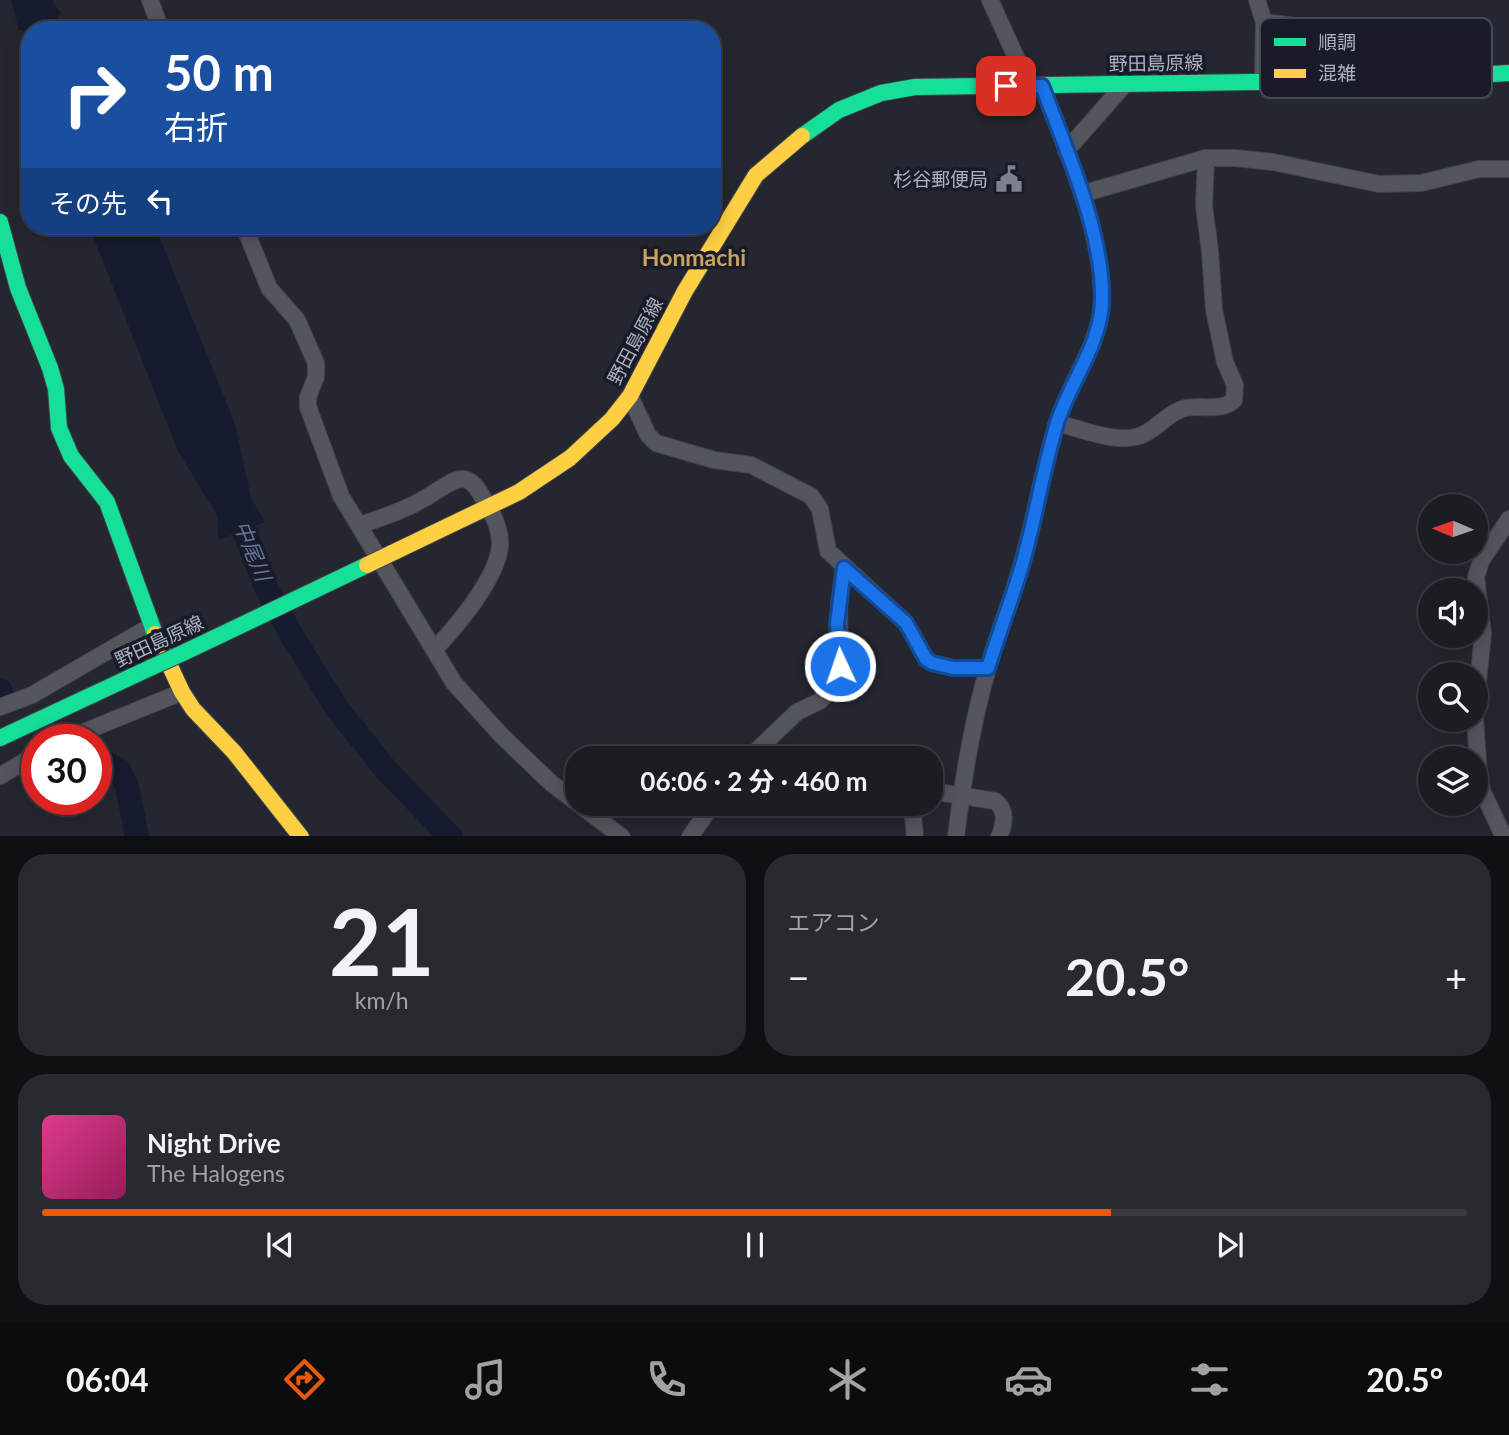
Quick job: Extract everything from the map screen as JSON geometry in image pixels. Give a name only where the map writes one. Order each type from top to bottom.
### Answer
[{"type":"main road","name":"野田島原線","points":[[721,233],[756,175],[791,144],[839,110],[889,91],[915,87],[1260,82]]},
{"type":"main road","points":[[0,222],[18,288],[50,368],[56,389],[59,428],[71,456],[107,502],[150,626],[182,692],[193,709],[234,752],[301,836]]},
{"type":"main road","name":"野田島原線","points":[[0,738],[489,507],[519,492],[570,458],[612,419],[630,396],[685,292],[720,235]]},
{"type":"street","points":[[150,0],[158,21]]},
{"type":"street","points":[[956,836],[961,796],[988,668],[1020,572],[1057,423],[1101,318],[1102,282],[1099,262],[1082,194],[1066,151],[1036,86],[990,0]]},
{"type":"street","points":[[1258,0],[1263,18]]},
{"type":"street","points":[[1066,151],[1125,84]]},
{"type":"street","points":[[1082,194],[1206,158],[1273,162],[1379,184],[1396,185],[1421,183],[1479,169],[1509,169]]},
{"type":"street","points":[[1057,423],[1112,437],[1133,438],[1143,435],[1183,408],[1227,405],[1234,400],[1235,385],[1225,362],[1213,310],[1204,206],[1206,158]]},
{"type":"street","points":[[247,235],[268,288],[297,320],[316,363],[316,377],[308,397],[310,417],[341,496],[454,683],[501,735],[551,783],[622,836]]},
{"type":"street","points":[[630,396],[648,435],[656,443],[714,460],[751,465],[811,496],[820,509],[828,551],[906,623],[926,659],[953,668],[988,668]]},
{"type":"street","points":[[360,525],[426,499],[458,480],[466,479],[474,484],[489,507],[499,534],[497,558],[462,621],[434,650]]},
{"type":"street","points":[[1480,662],[1483,634],[1476,577],[1481,561],[1509,519]]},
{"type":"street","points":[[762,746],[797,712],[820,701],[836,682],[840,666],[839,604],[844,568]]},
{"type":"street","points":[[0,707],[32,695],[150,626]]},
{"type":"street","points":[[103,724],[182,692]]},
{"type":"street","points":[[1476,732],[1483,793],[1503,836]]},
{"type":"street","points":[[0,776],[21,764]]},
{"type":"street","points":[[943,793],[987,798],[1002,806],[1004,824],[999,836]]},
{"type":"street","points":[[690,836],[704,816]]},
{"type":"street","points":[[913,816],[915,836]]},
{"type":"water","points":[[11,0],[52,0],[61,14],[57,16],[60,21],[21,21],[19,31]]},
{"type":"water","points":[[93,235],[159,235],[235,424],[251,498],[265,522],[218,540],[217,515],[178,451]]},
{"type":"waterway","name":"中尾川","points":[[232,500],[266,587],[292,636],[336,707],[387,771],[450,836]]},
{"type":"waterway","points":[[112,766],[119,770],[127,786],[137,836]]},
{"type":"traffic: fast","points":[[1492,74],[1509,73]]},
{"type":"traffic: fast","points":[[802,136],[839,110],[881,93],[915,87],[1260,82]]},
{"type":"traffic: fast","points":[[0,222],[18,288],[50,368],[56,389],[59,428],[71,456],[107,502],[155,634]]},
{"type":"traffic: fast","points":[[185,652],[367,565]]},
{"type":"traffic: fast","points":[[152,667],[185,652]]},
{"type":"traffic: fast","points":[[0,738],[152,667]]},
{"type":"traffic: slow","points":[[721,232],[756,175],[802,136]]},
{"type":"traffic: slow","points":[[392,553],[519,492],[570,458],[612,419],[630,396],[685,291],[719,235]]},
{"type":"traffic: slow","points":[[367,565],[392,553]]},
{"type":"traffic: slow","points":[[155,634],[182,692],[193,709],[234,752],[300,836]]},
{"type":"place","name":"杉谷郵便局","points":[[1009,179]]},
{"type":"district","name":"Honmachi","points":[[694,258]]},
{"type":"route","points":[[840,666],[837,624],[844,568],[906,623],[926,659],[939,667],[988,668],[1020,572],[1057,423],[1070,388],[1097,332],[1101,318],[1102,282],[1082,194],[1042,86],[1006,86]]}]
